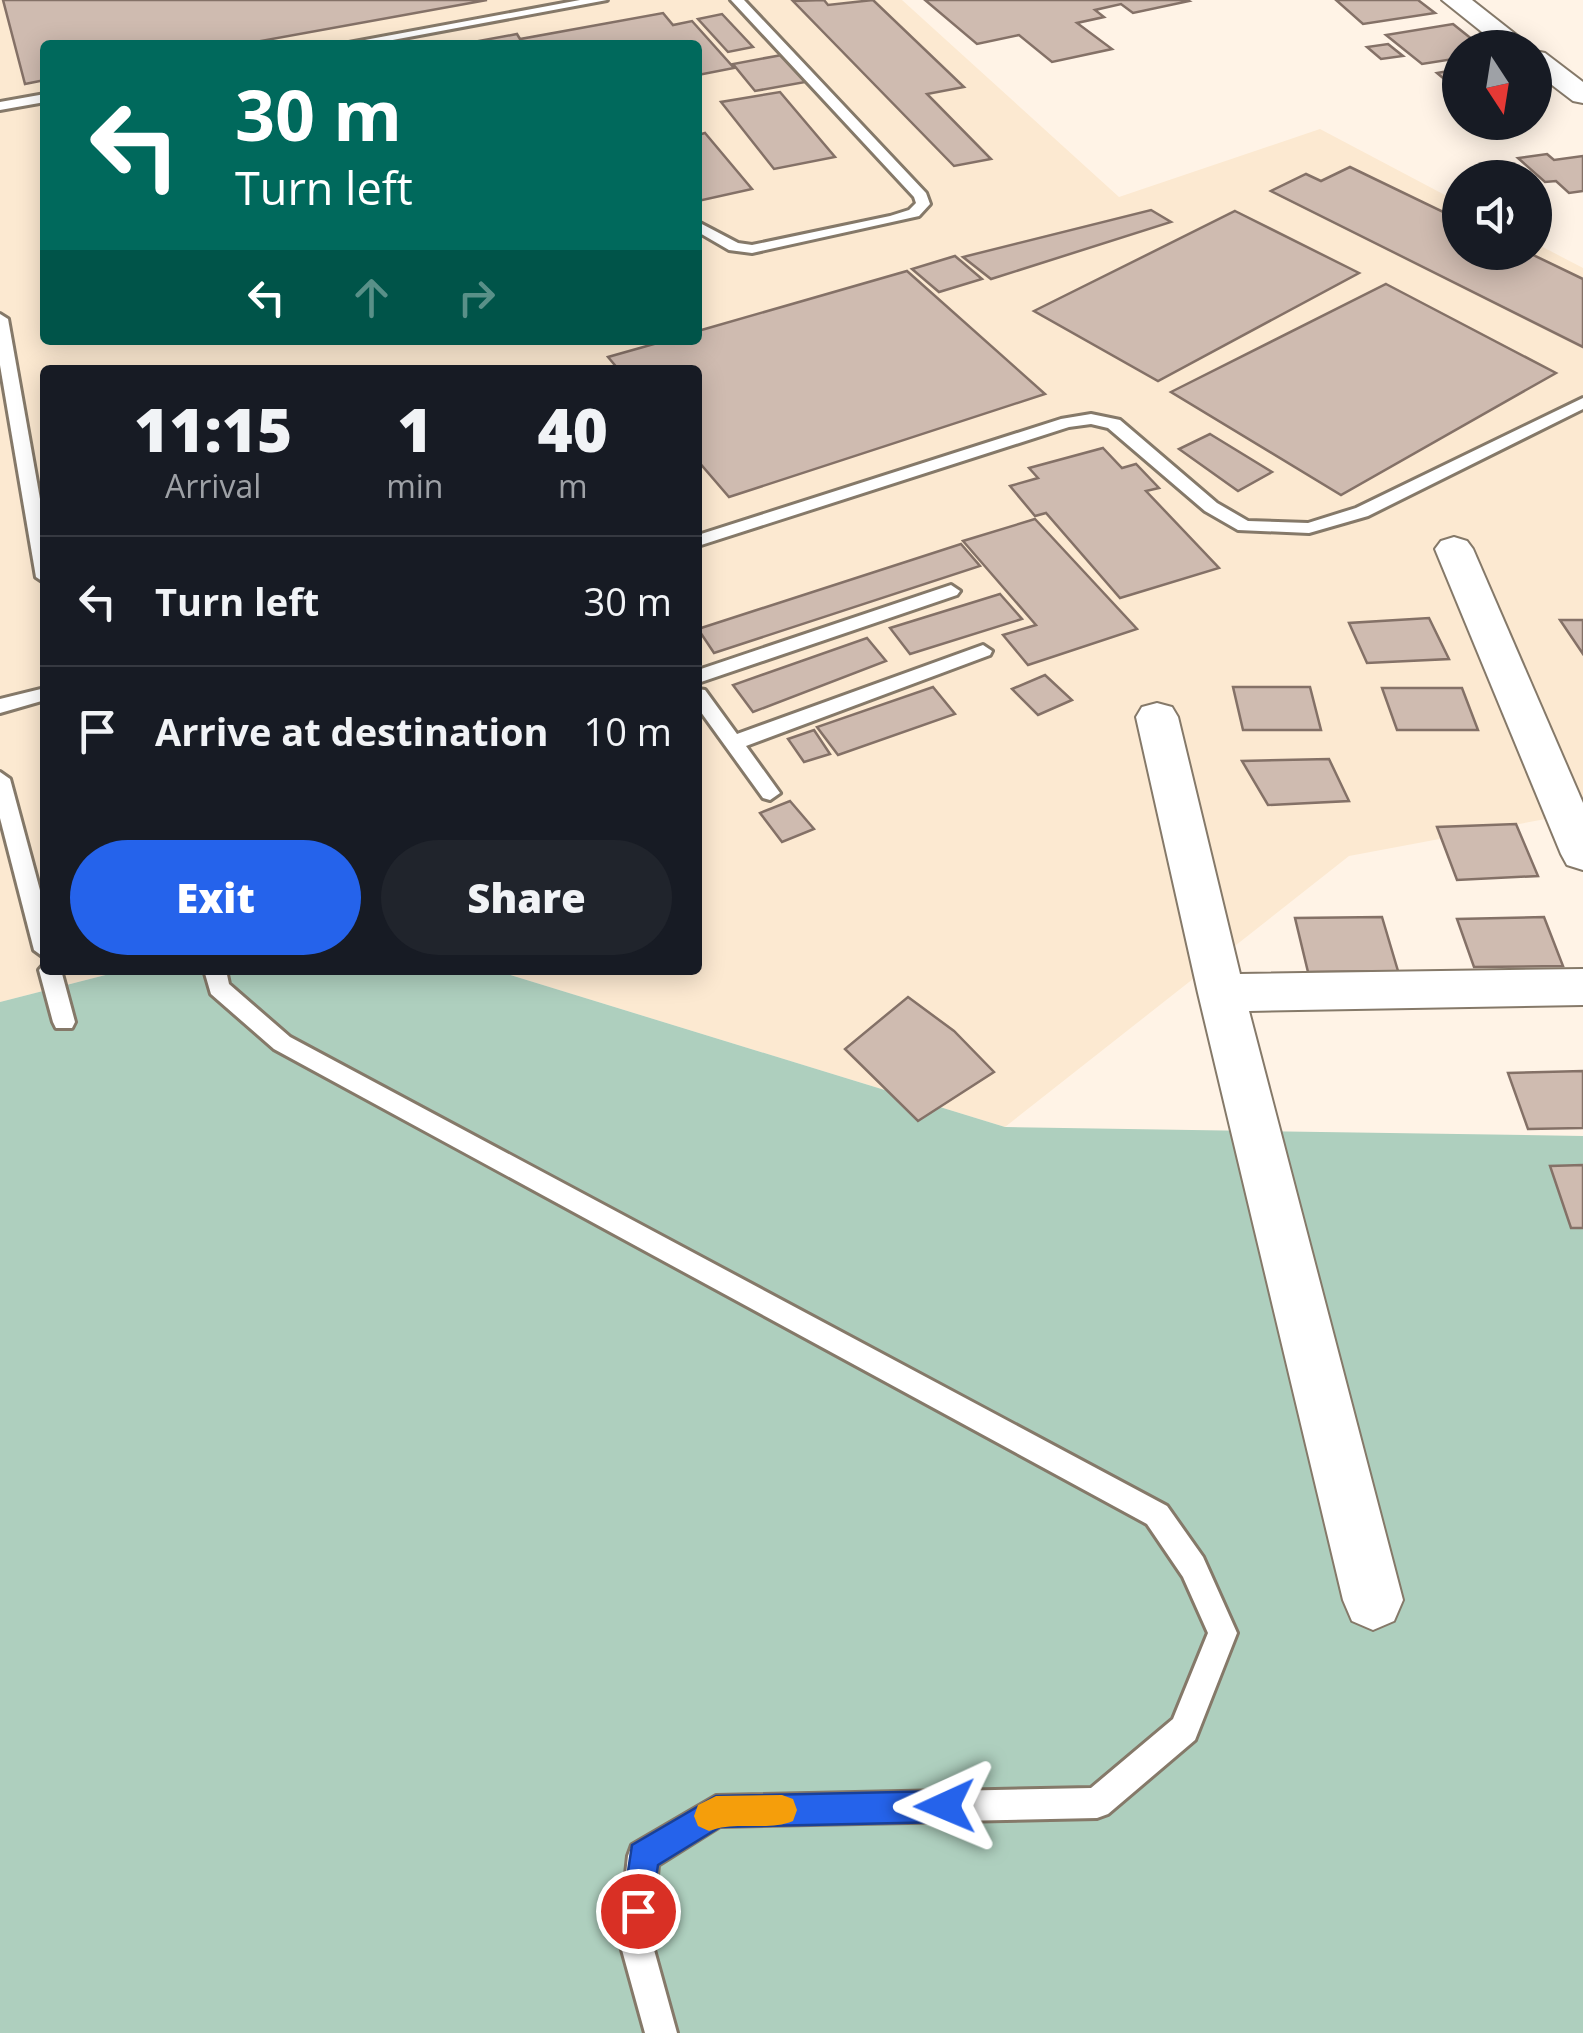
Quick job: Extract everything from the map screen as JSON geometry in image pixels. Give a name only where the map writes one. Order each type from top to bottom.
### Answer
[{"type":"street","points":[[1456,0],[1496,30]]},
{"type":"street","points":[[1552,71],[1583,94]]},
{"type":"street","points":[[1454,549],[1583,854]]},
{"type":"street","points":[[1157,717],[1221,993],[1373,1600]]},
{"type":"street","points":[[1221,993],[1583,988]]},
{"type":"lane","points":[[373,40],[601,0]]},
{"type":"lane","points":[[702,228],[734,248],[752,248],[893,220],[914,213],[923,204],[922,196],[737,0]]},
{"type":"lane","points":[[0,106],[40,99]]},
{"type":"lane","points":[[0,322],[40,550]]},
{"type":"lane","points":[[702,540],[1067,422],[1091,420],[1114,424],[1211,508],[1244,526],[1309,528],[1362,512],[1583,403]]},
{"type":"lane","points":[[702,676],[951,591]]},
{"type":"lane","points":[[733,743],[984,651]]},
{"type":"lane","points":[[0,706],[40,695]]},
{"type":"lane","points":[[702,701],[770,793]]},
{"type":"lane","points":[[0,779],[40,931]]},
{"type":"lane","points":[[51,975],[64,1022]]},
{"type":"lane","points":[[216,975],[220,988],[282,1043],[1157,1514],[1193,1567],[1224,1633],[1184,1729],[1098,1803],[716,1811],[643,1856],[635,1939],[661,2033]]},
{"type":"shaded area","points":[[0,0],[902,0],[1119,197],[1320,129],[1442,193],[1442,270],[1552,270],[1552,252],[1583,268],[1583,812],[1349,856],[1005,1127],[510,975],[702,975],[702,365],[40,365],[40,975],[105,975],[0,1002]]},
{"type":"green space","points":[[105,975],[510,975],[1005,1127],[1583,1136],[1583,2033],[0,2033],[0,1002]]},
{"type":"building","points":[[3,0],[487,0],[267,40],[40,40],[40,81],[25,84]]},
{"type":"building","points":[[824,0],[828,5],[873,0],[964,87],[927,94],[991,159],[954,166],[793,1]]},
{"type":"building","points":[[925,0],[1189,1],[1133,13],[1121,4],[1095,10],[1104,17],[1077,23],[1112,49],[1052,62],[1019,35],[977,44]]},
{"type":"building","points":[[1336,0],[1418,0],[1435,13],[1363,24]]},
{"type":"building","points":[[663,13],[673,25],[692,21],[734,68],[702,74],[702,40],[484,40],[517,34],[520,39]]},
{"type":"building","points":[[722,14],[753,47],[728,52],[698,19]]},
{"type":"building","points":[[1453,24],[1460,30],[1442,30],[1442,61],[1422,64],[1386,35]]},
{"type":"building","points":[[1388,44],[1403,56],[1381,59],[1367,47]]},
{"type":"building","points":[[787,54],[811,81],[755,91],[733,64]]},
{"type":"building","points":[[780,92],[835,157],[774,169],[721,102]]},
{"type":"building","points":[[705,133],[752,189],[702,200]]},
{"type":"building","points":[[1547,154],[1554,160],[1583,156],[1583,191],[1569,193],[1552,181],[1552,160],[1518,158]]},
{"type":"building","points":[[1350,167],[1442,211],[1442,270],[1552,270],[1552,264],[1583,279],[1583,347],[1271,191],[1306,174],[1321,181]]},
{"type":"building","points":[[1151,210],[1171,222],[991,279],[963,257]]},
{"type":"building","points":[[1235,211],[1359,273],[1158,381],[1034,311]]},
{"type":"building","points":[[955,256],[982,279],[939,292],[912,269]]},
{"type":"building","points":[[907,271],[1045,394],[729,497],[702,466],[702,365],[615,365],[608,357],[650,345],[702,345],[702,330]]},
{"type":"building","points":[[1386,284],[1556,373],[1341,495],[1171,392]]},
{"type":"building","points":[[1210,434],[1272,472],[1238,491],[1179,449]]},
{"type":"building","points":[[1103,448],[1122,468],[1136,464],[1159,488],[1146,491],[1219,568],[1120,598],[1046,513],[1035,516],[1010,486],[1038,478],[1029,468]]},
{"type":"building","points":[[1035,519],[1137,629],[1028,665],[1003,635],[1036,625],[963,541]]},
{"type":"building","points":[[961,544],[980,566],[714,653],[702,635],[702,628]]},
{"type":"building","points":[[1000,594],[1022,619],[910,654],[890,628]]},
{"type":"building","points":[[1429,618],[1449,659],[1367,663],[1349,623]]},
{"type":"building","points":[[1560,620],[1583,620],[1583,654]]},
{"type":"building","points":[[867,638],[886,661],[753,712],[733,685]]},
{"type":"building","points":[[1045,675],[1072,700],[1038,715],[1012,689]]},
{"type":"building","points":[[933,687],[955,714],[838,755],[817,727]]},
{"type":"building","points":[[1233,687],[1310,687],[1321,730],[1243,730]]},
{"type":"building","points":[[1382,688],[1462,688],[1478,730],[1397,730]]},
{"type":"building","points":[[814,730],[830,754],[804,762],[788,739]]},
{"type":"building","points":[[1329,759],[1349,801],[1268,805],[1242,761]]},
{"type":"building","points":[[790,801],[814,829],[782,842],[760,813]]},
{"type":"building","points":[[1516,824],[1538,876],[1457,880],[1437,827]]},
{"type":"building","points":[[1382,917],[1398,971],[1308,972],[1295,918]]},
{"type":"building","points":[[1544,917],[1563,966],[1474,967],[1457,919]]},
{"type":"building","points":[[908,997],[954,1031],[994,1072],[918,1121],[845,1049]]},
{"type":"building","points":[[1583,1071],[1583,1128],[1528,1129],[1508,1073]]},
{"type":"building","points":[[1583,1165],[1583,1228],[1571,1228],[1550,1166]]},
{"type":"slow traffic","points":[[709,1816],[716,1811],[782,1810]]},
{"type":"route","points":[[638,1911],[643,1856],[716,1811],[945,1806]]}]
